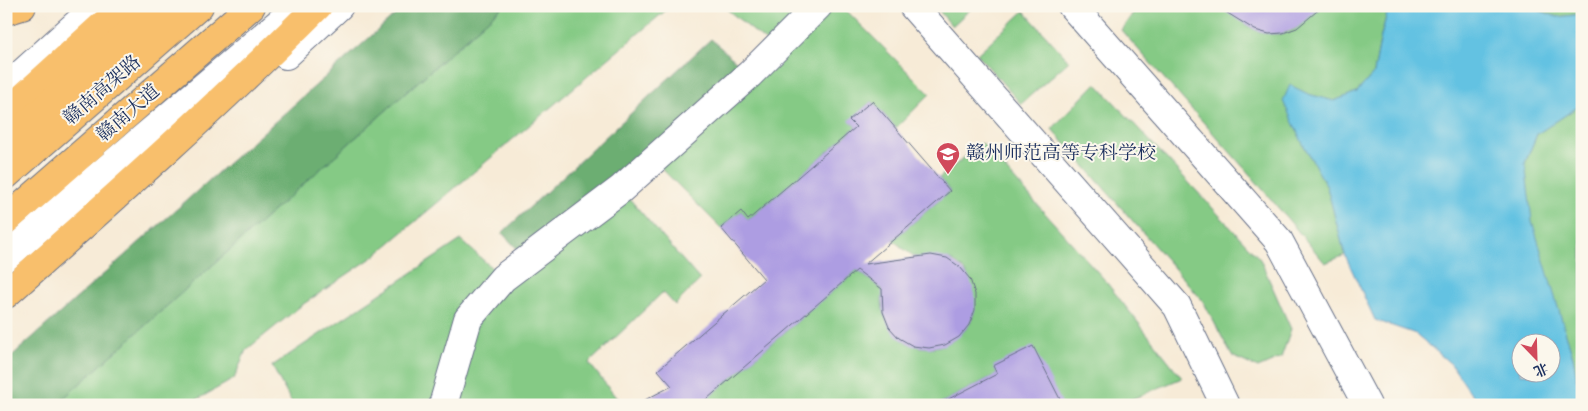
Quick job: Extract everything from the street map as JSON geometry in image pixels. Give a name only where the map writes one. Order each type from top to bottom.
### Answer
[{"type":"main road","points":[[6,11],[22,6]]},
{"type":"main road","points":[[6,113],[124,6]]},
{"type":"main road","name":"赣南高架路","points":[[6,143],[160,6]]},
{"type":"main road","name":"赣南高架路","points":[[6,175],[200,6]]},
{"type":"main road","name":"赣南大道","points":[[6,220],[251,6]]},
{"type":"main road","points":[[6,294],[114,199],[261,63],[318,6]]},
{"type":"street","points":[[6,88],[97,6]]},
{"type":"street","points":[[6,257],[299,6]]},
{"type":"street","points":[[6,310],[339,6]]},
{"type":"street","points":[[443,405],[468,319],[503,278],[621,189],[750,74],[818,6]]},
{"type":"street","points":[[913,6],[1177,306],[1225,405]]},
{"type":"street","points":[[1072,6],[1279,241],[1367,405]]},
{"type":"green space","points":[[405,6],[503,6],[56,405],[6,405],[6,361]]},
{"type":"green space","points":[[503,6],[671,6],[373,257],[302,305],[246,350],[234,379],[187,405],[56,405]]},
{"type":"green space","points":[[723,6],[842,6],[930,94],[896,128],[872,101],[850,120],[856,127],[748,220],[741,211],[721,228],[653,160],[775,49]]},
{"type":"green space","points":[[935,6],[974,6],[952,26]]},
{"type":"green space","points":[[1138,6],[1231,6],[1242,22],[1260,32],[1280,34],[1298,27],[1316,6],[1389,6],[1374,73],[1357,92],[1334,101],[1308,94],[1290,86],[1302,142],[1327,187],[1345,255],[1325,263],[1253,178],[1121,30]]},
{"type":"green space","points":[[1528,6],[1582,6],[1582,14],[1557,17]]},
{"type":"green space","points":[[1024,11],[1069,61],[1021,104],[977,54]]},
{"type":"green space","points":[[711,39],[750,74],[527,259],[502,233]]},
{"type":"green space","points":[[1096,83],[1260,259],[1291,329],[1281,358],[1258,368],[1232,356],[1203,301],[1052,129]]},
{"type":"green space","points":[[1582,104],[1582,404],[1573,357],[1531,221],[1525,163],[1537,134]]},
{"type":"green space","points":[[982,143],[1103,278],[1182,378],[1118,405],[1062,405],[997,374],[937,405],[700,405],[857,270],[884,291],[882,304],[885,317],[891,329],[910,344],[921,347],[944,345],[955,339],[965,330],[974,313],[974,307],[970,281],[964,270],[955,262],[942,258],[919,258],[914,256],[893,240],[950,191],[939,178]]},
{"type":"green space","points":[[621,189],[700,280],[675,305],[663,292],[589,363],[622,405],[293,405],[272,366],[461,240],[503,278]]},
{"type":"water","points":[[1389,6],[1528,6],[1557,17],[1582,14],[1582,104],[1537,134],[1525,163],[1532,221],[1573,357],[1582,405],[1479,405],[1451,364],[1416,334],[1375,320],[1345,255],[1327,187],[1302,142],[1283,101],[1290,85],[1308,94],[1334,101],[1357,92],[1374,73]]},
{"type":"building","points":[[1216,6],[1323,6],[1297,28],[1283,33],[1269,34],[1255,30]]},
{"type":"building","points":[[872,101],[950,191],[865,264],[931,255],[947,258],[960,267],[970,279],[975,294],[975,310],[969,325],[959,337],[945,345],[929,348],[913,346],[899,338],[889,327],[883,312],[882,289],[857,270],[700,405],[635,405],[672,386],[658,370],[764,279],[721,228],[741,211],[748,220],[856,127],[849,120]]},
{"type":"building","points":[[1033,346],[1063,405],[937,405],[997,374],[993,366]]},
{"type":"place","name":"赣州师范高等专科学校","points":[[948,175]]}]
